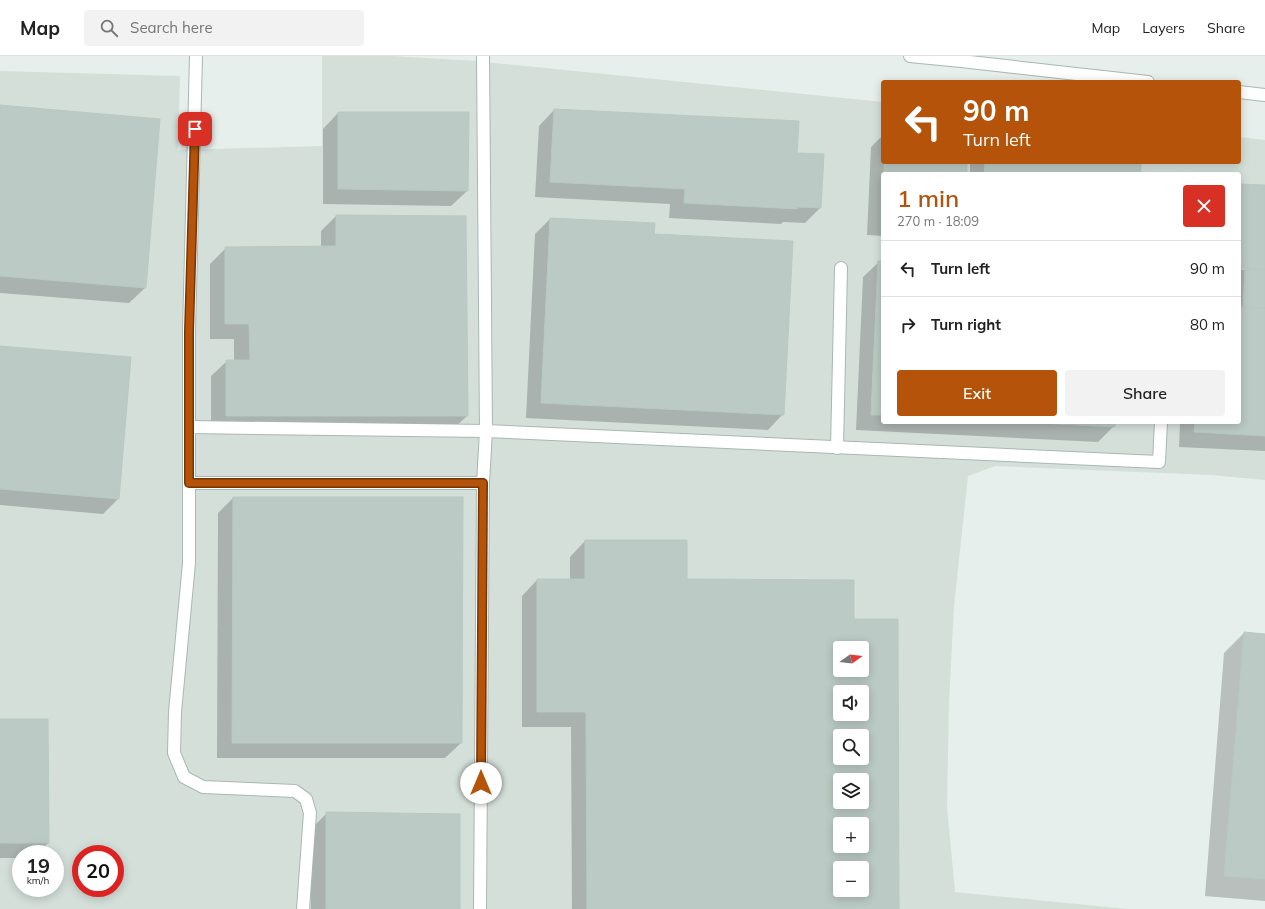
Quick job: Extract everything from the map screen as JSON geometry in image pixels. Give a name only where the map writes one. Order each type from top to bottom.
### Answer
[{"type":"street","points":[[196,56],[189,332],[189,563],[175,712],[174,753],[184,777],[203,786],[295,791],[306,799],[310,814],[303,909]]},
{"type":"street","points":[[480,909],[483,483],[486,431],[483,56]]},
{"type":"street","points":[[910,56],[1130,80]]},
{"type":"street","points":[[1241,92],[1265,95]]},
{"type":"street","points":[[837,448],[841,268]]},
{"type":"street","points":[[189,427],[486,431],[1159,462],[1161,424]]},
{"type":"street","points":[[189,483],[483,483]]},
{"type":"shaded area","points":[[322,56],[391,56],[476,61],[881,102],[881,164],[1241,164],[1241,137],[1265,140],[1265,480],[1211,475],[995,466],[968,476],[954,606],[949,701],[947,806],[955,892],[1128,909],[0,909],[0,71],[180,76],[178,150],[322,146]]},
{"type":"building","points":[[0,105],[160,119],[146,288],[0,276]]},
{"type":"building","points":[[554,109],[799,121],[797,153],[824,154],[821,208],[797,207],[797,209],[684,203],[685,189],[550,182]]},
{"type":"building","points":[[338,112],[469,112],[468,191],[338,189]]},
{"type":"building","points":[[884,164],[967,164],[967,172],[884,172]]},
{"type":"building","points":[[985,164],[1141,164],[1141,172],[984,172]]},
{"type":"building","points":[[1241,184],[1265,185],[1265,270],[1241,268]]},
{"type":"building","points":[[336,215],[466,216],[468,416],[226,416],[226,360],[250,360],[249,324],[225,324],[225,247],[336,246]]},
{"type":"building","points":[[550,218],[655,223],[654,234],[793,241],[784,415],[541,403]]},
{"type":"building","points":[[878,261],[881,261],[881,415],[871,415]]},
{"type":"building","points":[[1245,269],[1265,270],[1265,308],[1243,307]]},
{"type":"building","points":[[1241,307],[1265,308],[1265,436],[1194,432],[1195,424],[1241,424]]},
{"type":"building","points":[[0,346],[131,357],[119,499],[0,489]]},
{"type":"building","points":[[1057,424],[1115,424],[1115,427]]},
{"type":"building","points":[[233,497],[463,497],[462,743],[232,743]]},
{"type":"building","points":[[585,540],[687,540],[687,579],[854,580],[854,619],[898,619],[899,909],[587,909],[586,712],[537,712],[537,579],[585,579]]},
{"type":"building","points":[[1244,632],[1265,634],[1265,879],[1224,876]]},
{"type":"building","points":[[0,719],[48,719],[49,843],[0,843]]},
{"type":"building","points":[[326,812],[460,814],[460,909],[326,909]]},
{"type":"route","points":[[195,129],[189,332],[189,483],[483,483],[481,783]]}]
